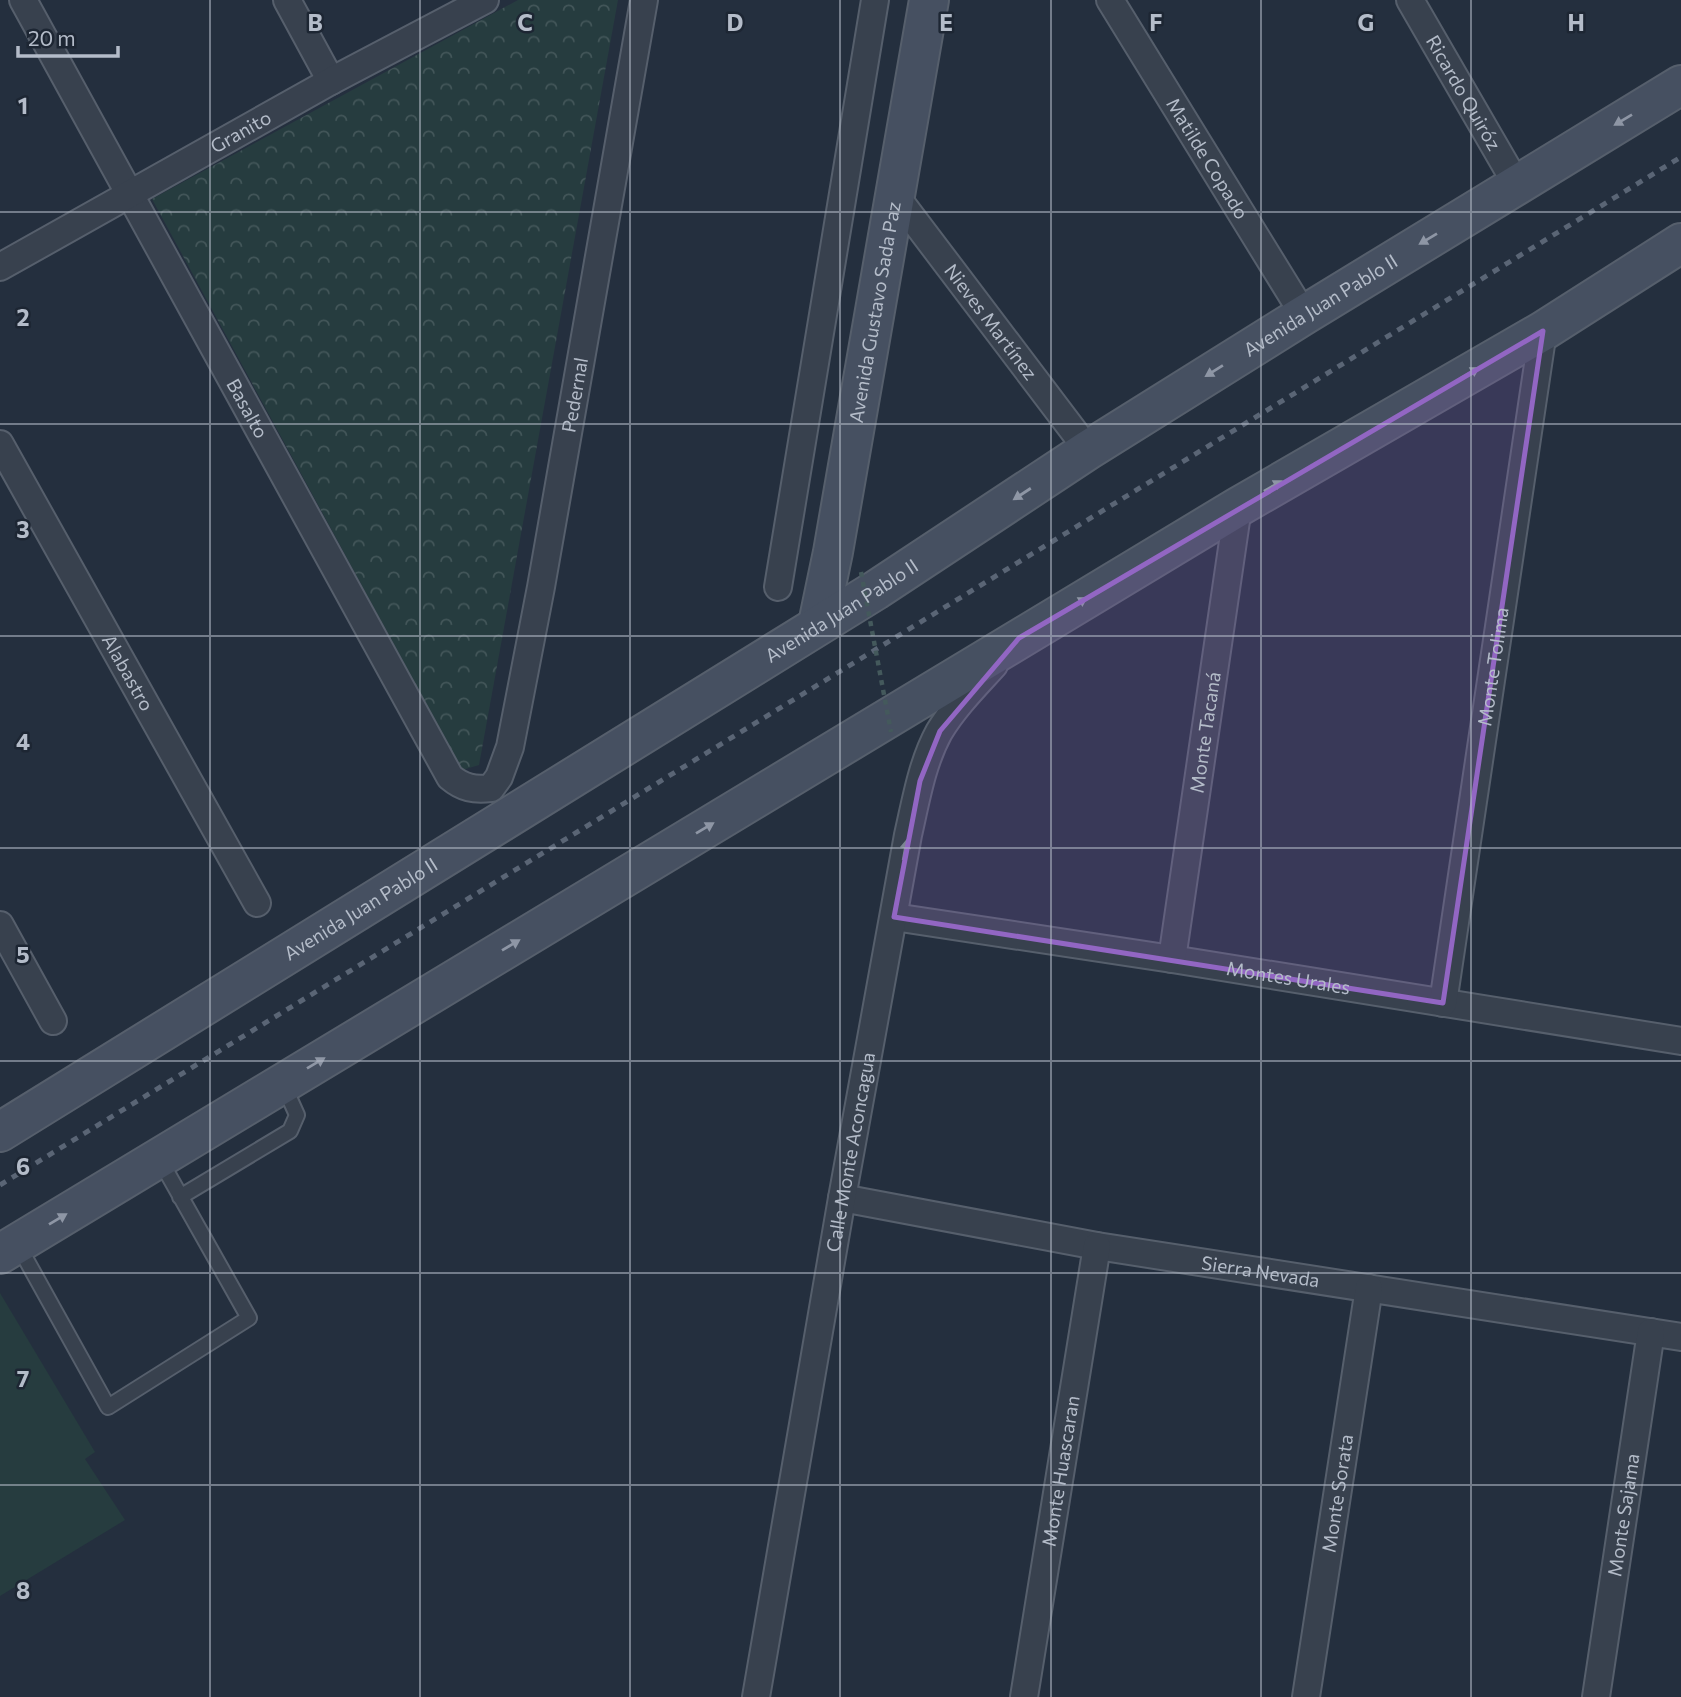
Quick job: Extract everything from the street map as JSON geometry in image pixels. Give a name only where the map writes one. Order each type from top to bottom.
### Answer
[{"type":"main road","name":"Avenida Gustavo Sada Paz","points":[[818,624],[833,552],[929,0]]},
{"type":"main road","name":"Avenida Juan Pablo II","points":[[0,1132],[876,590],[1088,450],[1304,315],[1681,85]]},
{"type":"main road","points":[[9,1249],[1019,638],[1238,507],[1543,331],[1681,243]]},
{"type":"street","name":"Basalto","points":[[23,0],[450,777],[469,788],[491,788]]},
{"type":"street","points":[[287,0],[331,81]]},
{"type":"street","name":"Granito","points":[[0,267],[331,81],[485,0]]},
{"type":"street","name":"Pedernal","points":[[491,788],[499,777],[510,747],[541,587],[644,0]]},
{"type":"street","points":[[778,587],[875,0]]},
{"type":"street","name":"Matilde Copado","points":[[1110,0],[1304,315]]},
{"type":"street","name":"Ricardo Quiróz","points":[[1410,0],[1517,185]]},
{"type":"street","name":"Nieves Martínez","points":[[895,195],[1088,450]]},
{"type":"street","name":"Monte Tolima","points":[[1443,1003],[1543,331]]},
{"type":"street","name":"Alabastro","points":[[0,443],[257,903]]},
{"type":"street","name":"Monte Tacaná","points":[[1172,959],[1238,507]]},
{"type":"street","name":"Calle Monte Aconcagua","points":[[756,1697],[842,1198],[920,781],[940,731],[964,698],[1019,638]]},
{"type":"street","name":"Montes Urales","points":[[894,917],[1681,1041]]},
{"type":"street","points":[[0,925],[53,1021]]},
{"type":"street","name":"Sierra Nevada","points":[[842,1198],[1097,1245],[1681,1337]]},
{"type":"street","name":"Monte Huascaran","points":[[1024,1697],[1097,1245]]},
{"type":"street","name":"Monte Sorata","points":[[1306,1697],[1369,1288]]},
{"type":"street","name":"Monte Sajama","points":[[1596,1697],[1651,1332]]},
{"type":"lane","points":[[180,1197],[290,1131],[297,1115],[283,1083]]},
{"type":"lane","points":[[9,1249],[108,1406],[249,1318],[159,1158]]},
{"type":"path","points":[[861,572],[891,732]]},
{"type":"highlighted area","points":[[1543,331],[1443,1003],[894,917],[920,781],[940,731],[1019,638]]},
{"type":"green space","points":[[518,0],[618,0],[479,765],[462,770],[152,199]]},
{"type":"green space","points":[[0,1293],[95,1452],[85,1459],[125,1520],[0,1596]]},
{"type":"railway","points":[[0,1185],[1681,157]]}]
